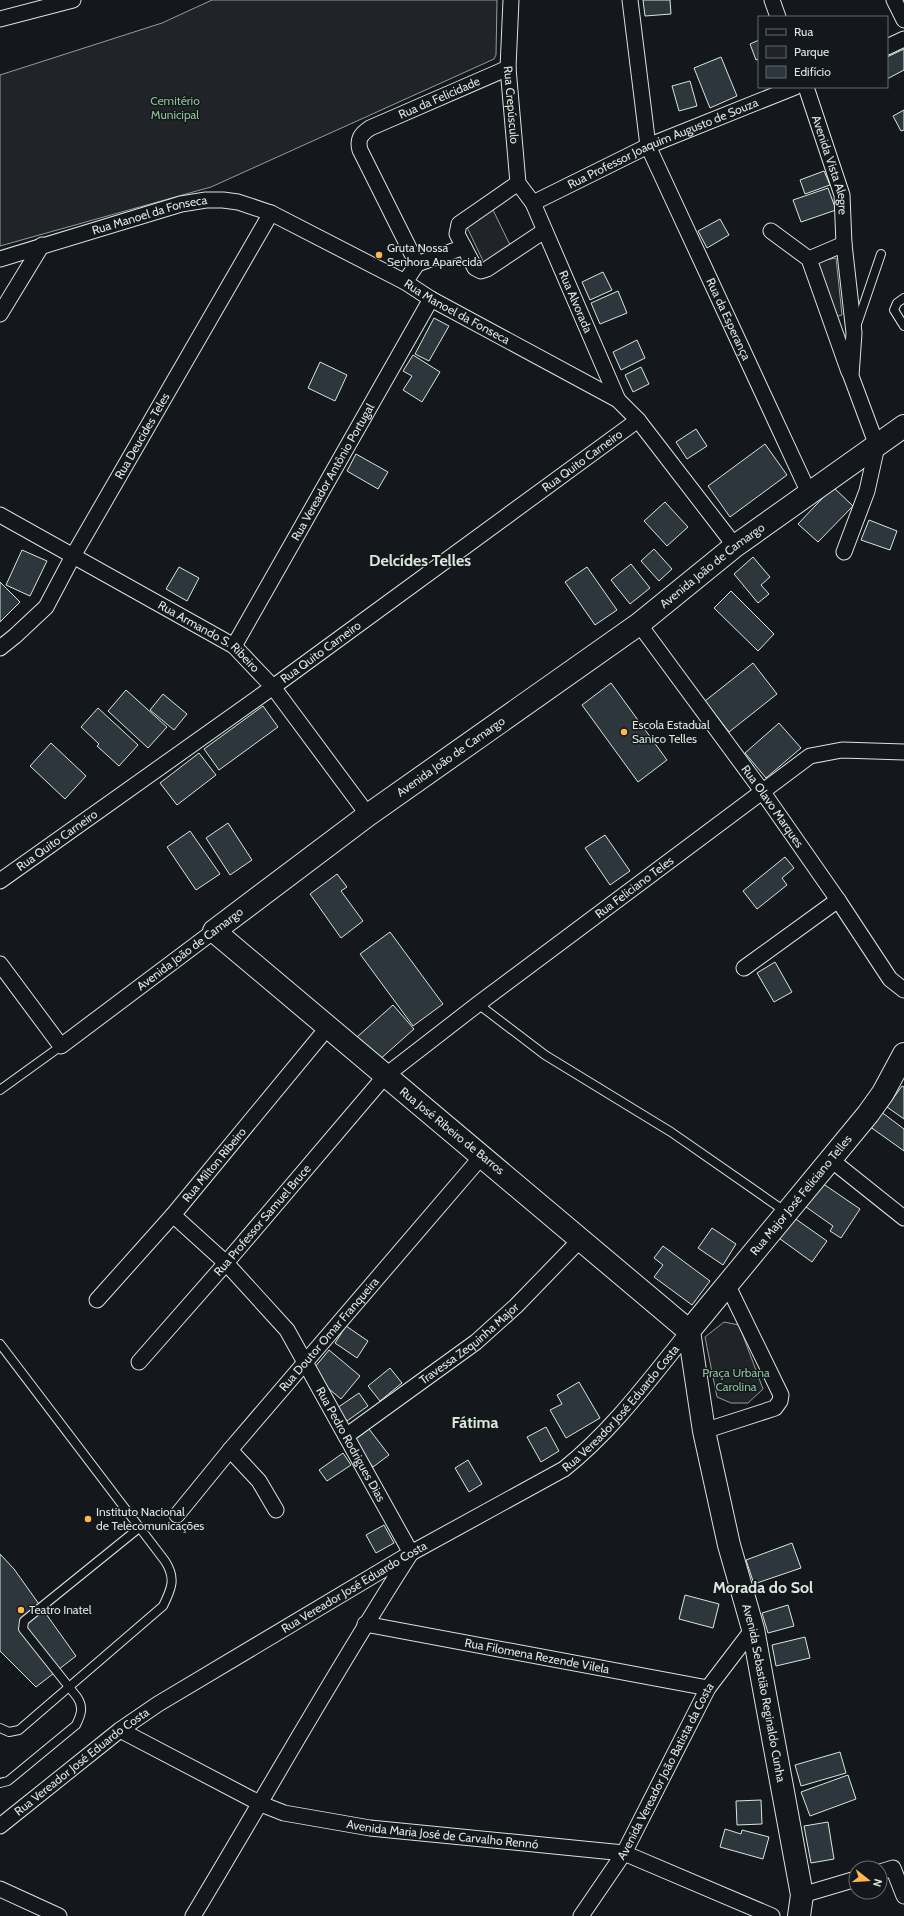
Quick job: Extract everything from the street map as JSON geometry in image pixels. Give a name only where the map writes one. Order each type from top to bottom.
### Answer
[{"type":"main road","name":"Avenida João de Camargo","points":[[214,931],[368,815],[639,624],[735,546],[904,426]]},
{"type":"main road","name":"Rua José Ribeiro de Barros","points":[[214,931],[384,1076],[482,1156],[689,1331]]},
{"type":"main road","name":"Rua Major José Feliciano Telles","points":[[689,1331],[883,1093],[904,1054]]},
{"type":"main road","name":"Avenida Sebastião Reginaldo Cunha","points":[[689,1331],[704,1431],[729,1545],[753,1629],[800,1906]]},
{"type":"street","points":[[0,19],[73,0]]},
{"type":"street","name":"Rua Crepúsculo","points":[[512,0],[508,68],[518,184]]},
{"type":"street","name":"Rua da Esperança","points":[[630,0],[648,146],[808,493]]},
{"type":"street","points":[[772,0],[778,16]]},
{"type":"street","points":[[894,0],[904,20]]},
{"type":"street","points":[[888,47],[904,39]]},
{"type":"street","name":"Rua da Felicidade","points":[[417,264],[360,150],[359,139],[362,134],[370,128],[508,68]]},
{"type":"street","name":"Rua Professor Joaquim Augusto de Souza","points":[[533,203],[648,146],[793,88]]},
{"type":"street","name":"Avenida Vista Alegre","points":[[806,88],[842,195],[844,244],[854,333],[851,376]]},
{"type":"street","points":[[533,203],[518,184],[459,224],[457,234],[475,268],[482,271],[544,231]]},
{"type":"street","name":"Rua Manoel da Fonseca","points":[[0,259],[181,204],[206,200],[238,202],[271,213],[405,282],[431,299],[618,400],[638,420],[735,546]]},
{"type":"street","name":"Rua Alvorada","points":[[533,203],[618,400]]},
{"type":"street","name":"Rua Deucides Teles","points":[[0,648],[46,607],[73,556],[271,213]]},
{"type":"street","points":[[771,230],[809,259],[844,244]]},
{"type":"street","points":[[0,314],[42,245]]},
{"type":"street","points":[[405,282],[417,264],[464,247]]},
{"type":"street","name":"Avenida Vista Alegre","points":[[809,259],[877,446]]},
{"type":"street","name":"Rua Vereador Antônio Portugal","points":[[234,646],[431,299]]},
{"type":"street","name":"Rua Quito Carneiro","points":[[0,881],[273,687],[638,420]]},
{"type":"street","points":[[844,552],[867,491],[877,446]]},
{"type":"street","name":"Rua Armando S. Ribeiro","points":[[0,515],[234,646],[273,687],[368,815]]},
{"type":"street","name":"Rua Olavo Marques","points":[[639,624],[762,791],[838,900],[890,979],[904,990]]},
{"type":"street","name":"Rua Feliciano Teles","points":[[384,1076],[810,756],[842,750],[904,752]]},
{"type":"street","points":[[744,968],[838,900]]},
{"type":"street","name":"Avenida João de Camargo","points":[[62,1046],[214,931]]},
{"type":"street","points":[[0,964],[62,1046]]},
{"type":"street","name":"Rua Mílton Ribeiro","points":[[97,1300],[173,1215],[328,1027]]},
{"type":"street","name":"Rua Professor Samuel Bruce","points":[[139,1362],[226,1263],[384,1076]]},
{"type":"street","name":"Rua Doutor Omar Franqueira","points":[[177,1515],[230,1450],[482,1156]]},
{"type":"street","points":[[830,1159],[904,1218]]},
{"type":"street","name":"Rua Pedro Rodrigues Dias","points":[[173,1215],[226,1263],[286,1330],[411,1553]]},
{"type":"street","name":"Travessa Zequinha Major","points":[[346,1436],[476,1342],[516,1306],[581,1239]]},
{"type":"street","points":[[704,1431],[775,1408],[780,1401],[781,1395],[727,1284]]},
{"type":"street","name":"Rua Vereador José Eduardo Costa","points":[[0,1826],[120,1730],[197,1680],[411,1553],[564,1469],[585,1452],[607,1430],[689,1331]]},
{"type":"street","points":[[230,1450],[259,1481],[276,1510]]},
{"type":"street","points":[[193,1916],[261,1804],[365,1624],[411,1553]]},
{"type":"street","name":"Rua Filomena Rezende Vilela","points":[[365,1624],[708,1688]]},
{"type":"street","name":"Avenida Vereador João Batista da Costa","points":[[581,1916],[624,1853],[708,1688],[753,1629]]},
{"type":"street","name":"Avenida Maria José de Carvalho Rennó","points":[[120,1730],[261,1804],[284,1813],[370,1828],[624,1853],[772,1916]]},
{"type":"street","points":[[888,1870],[893,1868],[904,1896]]},
{"type":"street","points":[[800,1906],[848,1883]]},
{"type":"street","points":[[0,1889],[59,1916]]},
{"type":"lane","points":[[854,333],[881,254]]},
{"type":"lane","points":[[904,298],[897,303],[894,310],[904,326]]},
{"type":"lane","points":[[478,1004],[545,1055],[672,1132],[787,1212]]},
{"type":"lane","name":"Avenida João de Camargo","points":[[0,1090],[62,1046]]},
{"type":"lane","points":[[0,1344],[172,1572],[172,1582],[164,1606],[19,1730],[9,1732],[0,1728]]},
{"type":"lane","points":[[0,1783],[8,1781],[76,1725],[80,1717],[80,1702],[23,1629],[24,1621],[139,1528]]},
{"type":"green space","name":"Cemitério Municipal","points":[[212,0],[497,0],[496,55],[494,59],[211,187],[0,246],[0,75],[162,23]]},
{"type":"green space","points":[[493,210],[512,249],[484,263],[465,223]]},
{"type":"green space","points":[[836,258],[842,315],[834,317],[815,262]]},
{"type":"green space","name":"Praça Urbana Carolina","points":[[724,1322],[739,1325],[763,1389],[748,1403],[731,1403],[717,1397],[705,1337]]},
{"type":"building","points":[[643,0],[670,0],[671,14],[645,16]]},
{"type":"building","points":[[758,40],[758,59],[756,60],[750,44]]},
{"type":"building","points":[[904,49],[904,70],[888,78],[888,57]]},
{"type":"building","points":[[721,57],[737,96],[710,108],[694,68]]},
{"type":"building","points":[[690,81],[697,106],[679,111],[672,86]]},
{"type":"building","points":[[904,110],[904,130],[901,131],[893,116]]},
{"type":"building","points":[[824,171],[830,185],[805,194],[800,180]]},
{"type":"building","points":[[828,188],[836,210],[801,222],[793,200]]},
{"type":"building","points":[[720,219],[729,235],[707,248],[698,231]]},
{"type":"building","points":[[603,272],[612,290],[590,300],[582,282]]},
{"type":"building","points":[[618,291],[627,313],[600,324],[591,303]]},
{"type":"building","points":[[434,318],[449,326],[429,361],[415,354]]},
{"type":"building","points":[[637,340],[645,358],[621,370],[613,352]]},
{"type":"building","points":[[413,355],[440,372],[422,402],[403,390],[412,376],[403,371]]},
{"type":"building","points":[[320,362],[347,375],[335,401],[308,388]]},
{"type":"building","points":[[641,367],[649,384],[633,392],[625,375]]},
{"type":"building","points":[[696,429],[707,446],[687,459],[676,442]]},
{"type":"building","points":[[765,444],[787,475],[730,517],[708,486]]},
{"type":"building","points":[[356,454],[388,472],[378,489],[347,471]]},
{"type":"building","points":[[833,487],[853,506],[818,542],[798,524]]},
{"type":"building","points":[[665,502],[688,527],[667,546],[644,521]]},
{"type":"building","points":[[869,520],[897,531],[890,550],[861,540]]},
{"type":"building","points":[[654,549],[672,569],[659,581],[641,561]]},
{"type":"building","points":[[22,550],[47,561],[30,596],[6,585]]},
{"type":"building","points":[[753,557],[770,577],[761,585],[769,594],[758,603],[734,574]]},
{"type":"building","points":[[631,564],[650,588],[630,604],[611,580]]},
{"type":"building","points":[[179,567],[199,578],[187,601],[166,589]]},
{"type":"building","points":[[587,567],[617,610],[595,625],[565,582]]},
{"type":"building","points":[[0,582],[20,602],[0,622]]},
{"type":"building","points":[[731,591],[774,634],[758,651],[714,608]]},
{"type":"building","points":[[753,663],[777,694],[729,732],[705,701]]},
{"type":"building","name":"Escola Estadual Sanico Telles","points":[[611,683],[667,760],[638,782],[582,705]]},
{"type":"building","points":[[126,690],[167,727],[148,748],[108,711]]},
{"type":"building","points":[[163,694],[187,714],[174,730],[150,710]]},
{"type":"building","points":[[263,706],[278,727],[219,770],[204,749]]},
{"type":"building","points":[[98,708],[138,745],[119,766],[97,746],[99,744],[81,727]]},
{"type":"building","points":[[779,723],[801,748],[766,778],[745,753]]},
{"type":"building","points":[[51,743],[86,776],[65,799],[30,766]]},
{"type":"building","points":[[199,753],[216,775],[177,805],[160,783]]},
{"type":"building","points":[[228,823],[252,860],[230,875],[206,838]]},
{"type":"building","points":[[190,831],[220,874],[196,890],[167,847]]},
{"type":"building","points":[[605,835],[630,871],[610,885],[585,848]]},
{"type":"building","points":[[785,857],[794,868],[782,878],[787,885],[757,909],[743,891]]},
{"type":"building","points":[[337,874],[347,887],[341,891],[363,921],[341,938],[310,894]]},
{"type":"building","points":[[390,932],[443,1004],[413,1026],[360,954]]},
{"type":"building","points":[[775,962],[792,992],[774,1002],[757,973]]},
{"type":"building","points":[[393,1005],[414,1029],[378,1061],[357,1037]]},
{"type":"building","points":[[902,1086],[904,1087],[904,1119],[887,1107]]},
{"type":"building","points":[[880,1111],[904,1129],[904,1151],[869,1126]]},
{"type":"building","points":[[822,1183],[860,1209],[841,1238],[830,1231],[833,1226],[806,1207]]},
{"type":"building","points":[[790,1215],[827,1241],[812,1262],[776,1236]]},
{"type":"building","points":[[712,1228],[736,1244],[723,1265],[698,1248]]},
{"type":"building","points":[[663,1246],[710,1281],[692,1305],[654,1277],[663,1265],[654,1258]]},
{"type":"building","points":[[346,1326],[368,1341],[357,1358],[335,1343]]},
{"type":"building","points":[[329,1350],[360,1376],[341,1399],[310,1373]]},
{"type":"building","points":[[390,1368],[402,1383],[380,1401],[368,1386]]},
{"type":"building","points":[[579,1382],[600,1418],[566,1438],[550,1410],[562,1404],[557,1395]]},
{"type":"building","points":[[359,1393],[368,1406],[347,1421],[337,1408]]},
{"type":"building","points":[[546,1427],[559,1451],[541,1462],[527,1437]]},
{"type":"building","points":[[369,1429],[389,1455],[373,1467],[353,1441]]},
{"type":"building","points":[[343,1453],[351,1465],[327,1481],[319,1470]]},
{"type":"building","points":[[468,1460],[482,1484],[469,1492],[455,1468]]},
{"type":"building","points":[[384,1525],[394,1543],[376,1553],[366,1535]]},
{"type":"building","points":[[792,1543],[801,1568],[754,1584],[746,1560]]},
{"type":"building","name":"Teatro Inatel","points":[[0,1554],[14,1569],[76,1656],[36,1687],[0,1651]]},
{"type":"building","points":[[685,1595],[719,1604],[713,1628],[679,1619]]},
{"type":"building","points":[[788,1605],[794,1626],[768,1633],[762,1613]]},
{"type":"building","points":[[805,1637],[810,1658],[776,1666],[772,1645]]},
{"type":"building","points":[[840,1752],[846,1773],[801,1786],[795,1765]]},
{"type":"building","points":[[848,1775],[856,1799],[810,1816],[801,1792]]},
{"type":"building","points":[[761,1800],[762,1824],[737,1825],[736,1801]]},
{"type":"building","points":[[828,1822],[834,1859],[811,1863],[804,1826]]},
{"type":"building","points":[[725,1829],[741,1834],[742,1830],[769,1837],[763,1859],[720,1847]]},
{"type":"place","name":"Gruta Nossa Senhora Aparecida","points":[[379,255]]},
{"type":"place","name":"Escola Estadual Sanico Telles","points":[[624,732]]},
{"type":"place","name":"Instituto Nacional de Telecomunicações","points":[[88,1519]]},
{"type":"place","name":"Teatro Inatel","points":[[21,1610]]},
{"type":"district","name":"Delcídes Telles","points":[[420,560]]},
{"type":"district","name":"Fátima","points":[[475,1422]]},
{"type":"district","name":"Morada do Sol","points":[[763,1587]]}]
